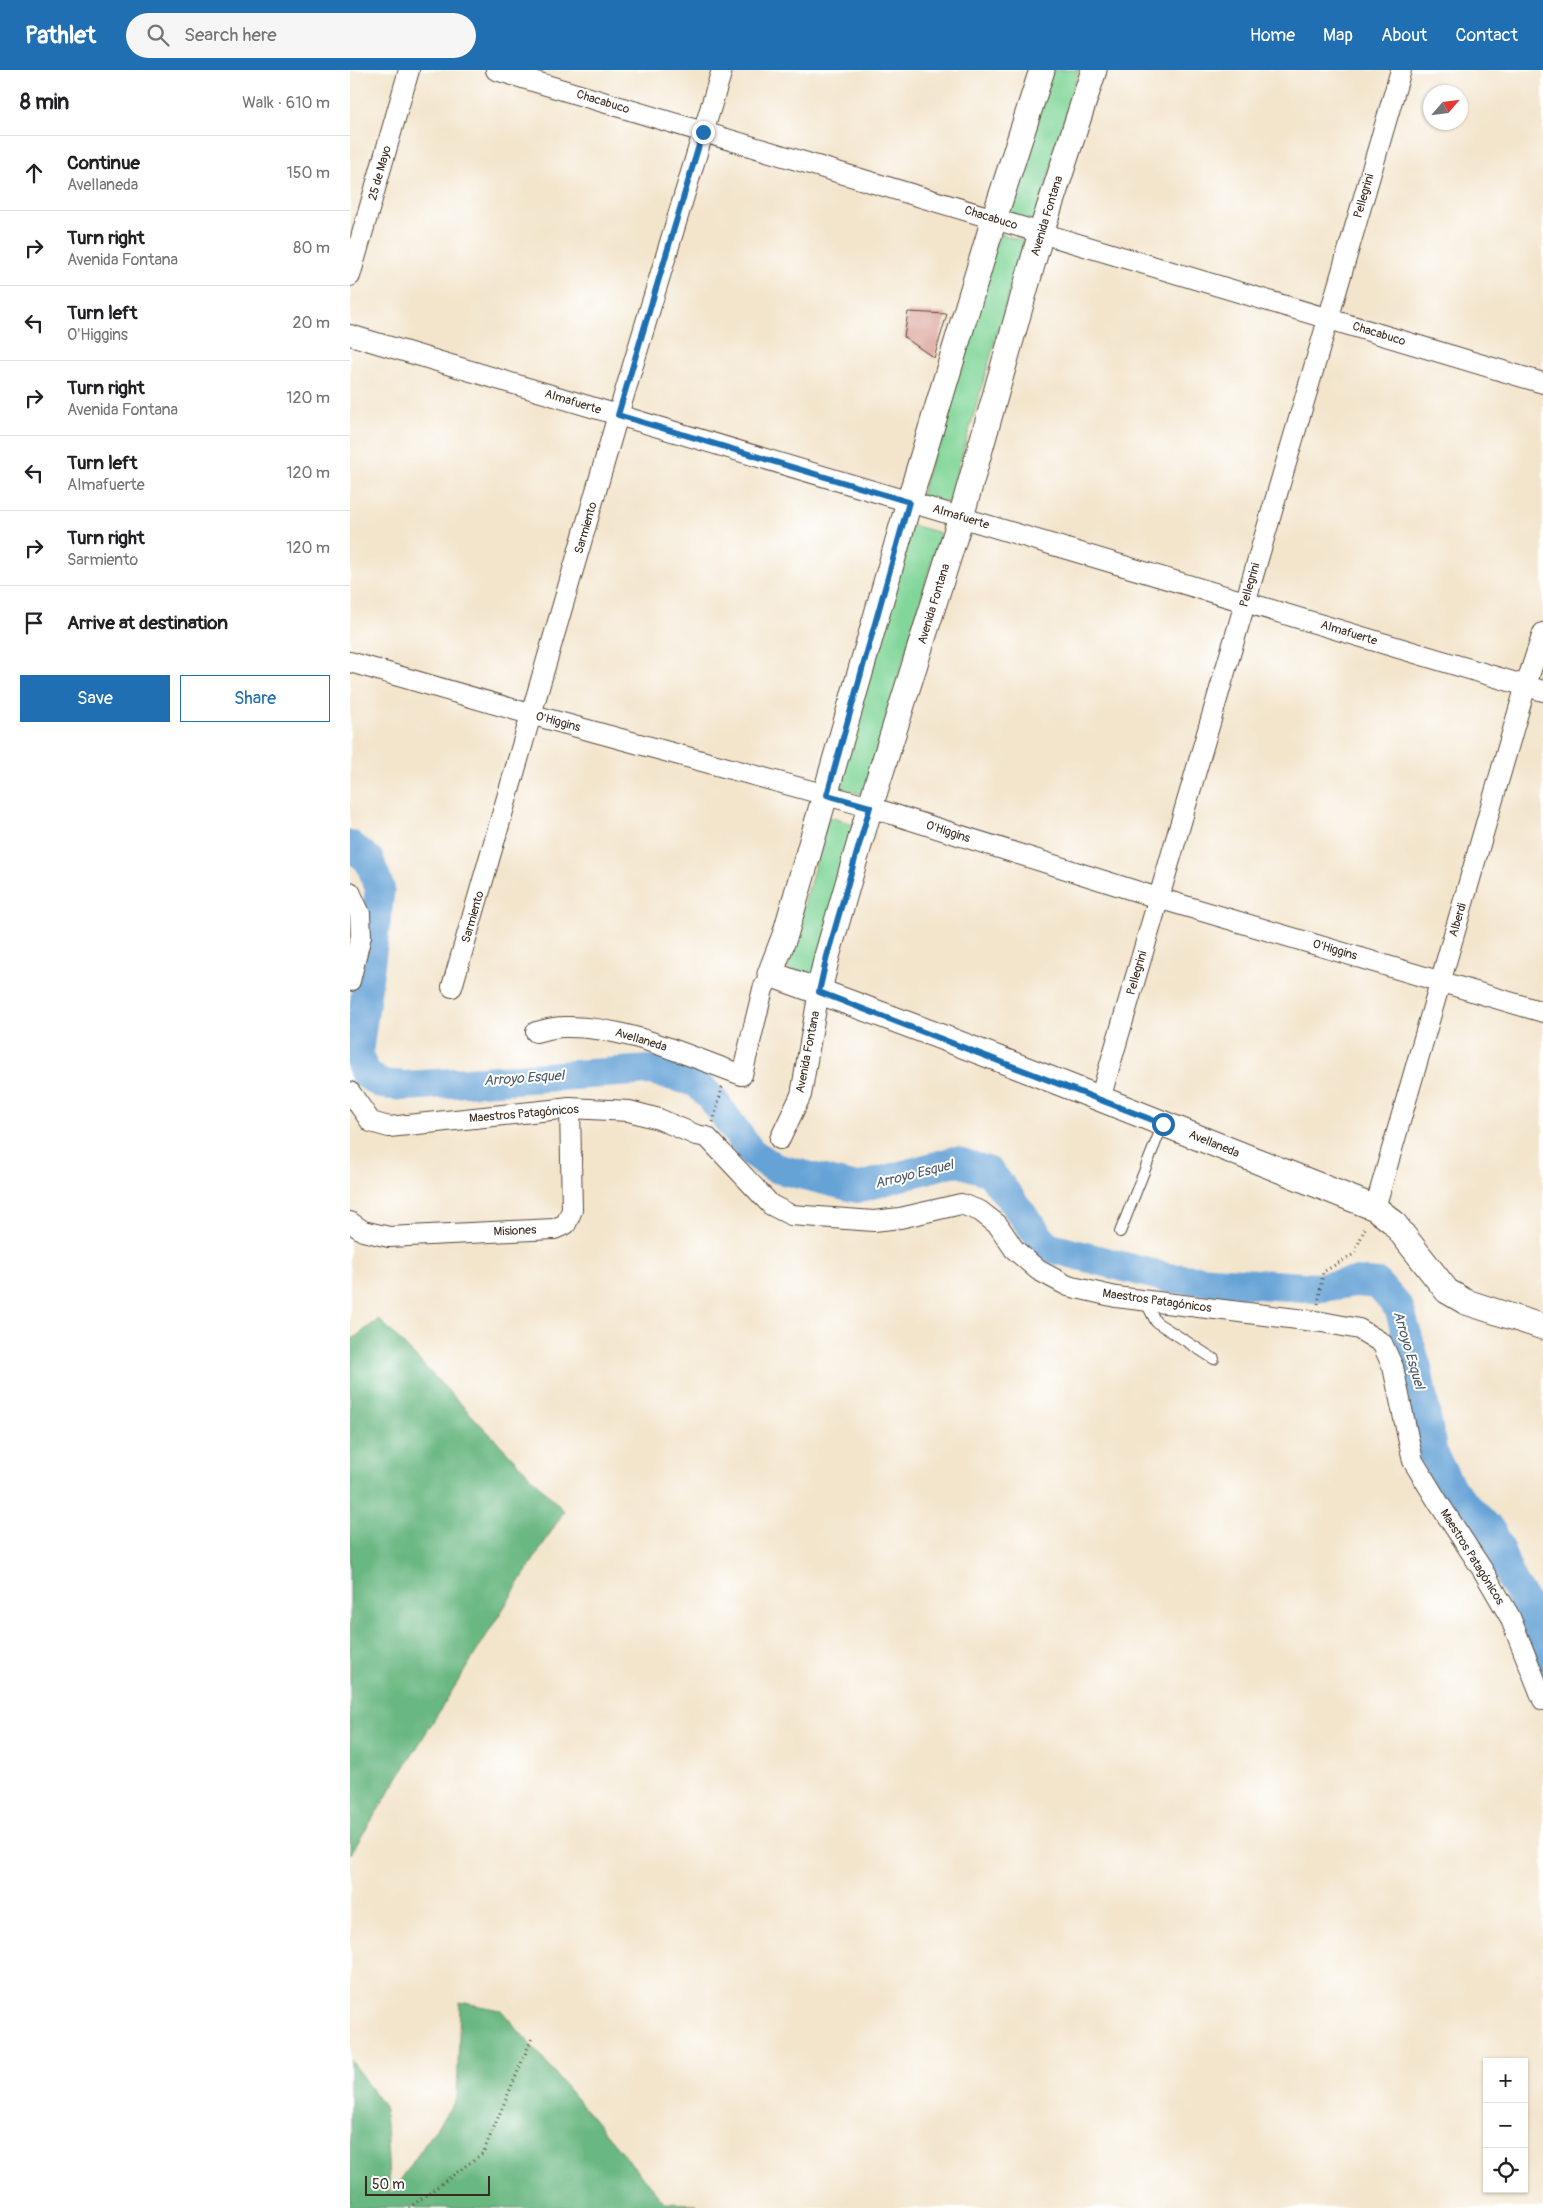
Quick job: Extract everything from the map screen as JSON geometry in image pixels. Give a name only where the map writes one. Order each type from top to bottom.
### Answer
[{"type":"street","name":"25 de Mayo","points":[[350,276],[409,70]]},
{"type":"street","name":"Chacabuco","points":[[496,70],[1543,383]]},
{"type":"street","name":"Sarmiento","points":[[452,987],[533,715],[618,415],[722,70]]},
{"type":"street","points":[[770,974],[786,935],[909,502],[994,219],[1042,70]]},
{"type":"street","name":"Avenida Fontana","points":[[780,1140],[801,1095],[827,956],[870,807],[961,517],[1041,233],[1094,70]]},
{"type":"street","name":"Pellegrini","points":[[1100,1100],[1402,70]]},
{"type":"street","name":"Almafuerte","points":[[350,335],[1534,688]]},
{"type":"street","name":"Alberdi","points":[[1375,1208],[1441,982],[1534,688],[1543,633]]},
{"type":"street","name":"O'Higgins","points":[[350,662],[533,715],[870,807],[1158,898],[1543,1012]]},
{"type":"street","points":[[350,892],[360,914],[360,928],[350,981]]},
{"type":"street","name":"Avellaneda","points":[[536,1032],[562,1026],[608,1030],[646,1041],[742,1075],[763,989],[770,974],[1163,1124],[1375,1208],[1393,1222],[1447,1291],[1466,1302],[1543,1327]]},
{"type":"street","name":"Maestros Patagónicos","points":[[350,1092],[371,1122],[389,1127],[570,1108],[629,1110],[659,1119],[696,1135],[707,1137],[771,1204],[791,1214],[874,1221],[900,1218],[961,1204],[980,1211],[998,1225],[1014,1249],[1038,1270],[1068,1286],[1116,1297],[1322,1322],[1359,1329],[1382,1344],[1393,1368],[1413,1461],[1482,1569],[1510,1617],[1543,1700]]},
{"type":"street","name":"Misiones","points":[[350,1222],[363,1231],[390,1237],[554,1229],[566,1224],[572,1210],[570,1108]]},
{"type":"lane","points":[[1120,1232],[1163,1124]]},
{"type":"lane","points":[[1144,1301],[1156,1322],[1214,1359]]},
{"type":"path","points":[[713,1121],[722,1088]]},
{"type":"path","points":[[1318,1303],[1323,1272],[1354,1254],[1375,1208]]},
{"type":"path","points":[[409,2208],[483,2153],[532,2038]]},
{"type":"green space","points":[[1049,70],[1079,70],[1035,222],[1008,214]]},
{"type":"green space","points":[[997,233],[1024,241],[948,503],[921,495]]},
{"type":"green space","points":[[912,525],[940,533],[864,795],[836,787]]},
{"type":"green space","points":[[829,817],[857,825],[813,976],[786,968]]},
{"type":"green space","points":[[379,1319],[564,1511],[350,1855],[350,1341]]},
{"type":"green space","points":[[460,2002],[501,2010],[665,2203],[696,2204],[698,2208],[350,2208],[350,2060],[385,2108],[390,2195],[457,2098]]},
{"type":"building","points":[[908,312],[947,314],[934,358],[904,337]]},
{"type":"waterway","name":"Arroyo Esquel","points":[[350,845],[369,860],[380,889],[358,1054],[365,1074],[382,1084],[405,1086],[650,1070],[696,1082],[714,1101],[751,1152],[775,1168],[857,1188],[955,1161],[990,1172],[1047,1247],[1168,1278],[1317,1288],[1356,1282],[1378,1284],[1399,1308],[1417,1368],[1433,1455],[1452,1490],[1492,1532],[1512,1582],[1530,1610],[1543,1661]]},
{"type":"route","points":[[703,132],[618,415],[909,502],[827,795],[870,807],[827,956],[819,992],[1163,1124]]}]
